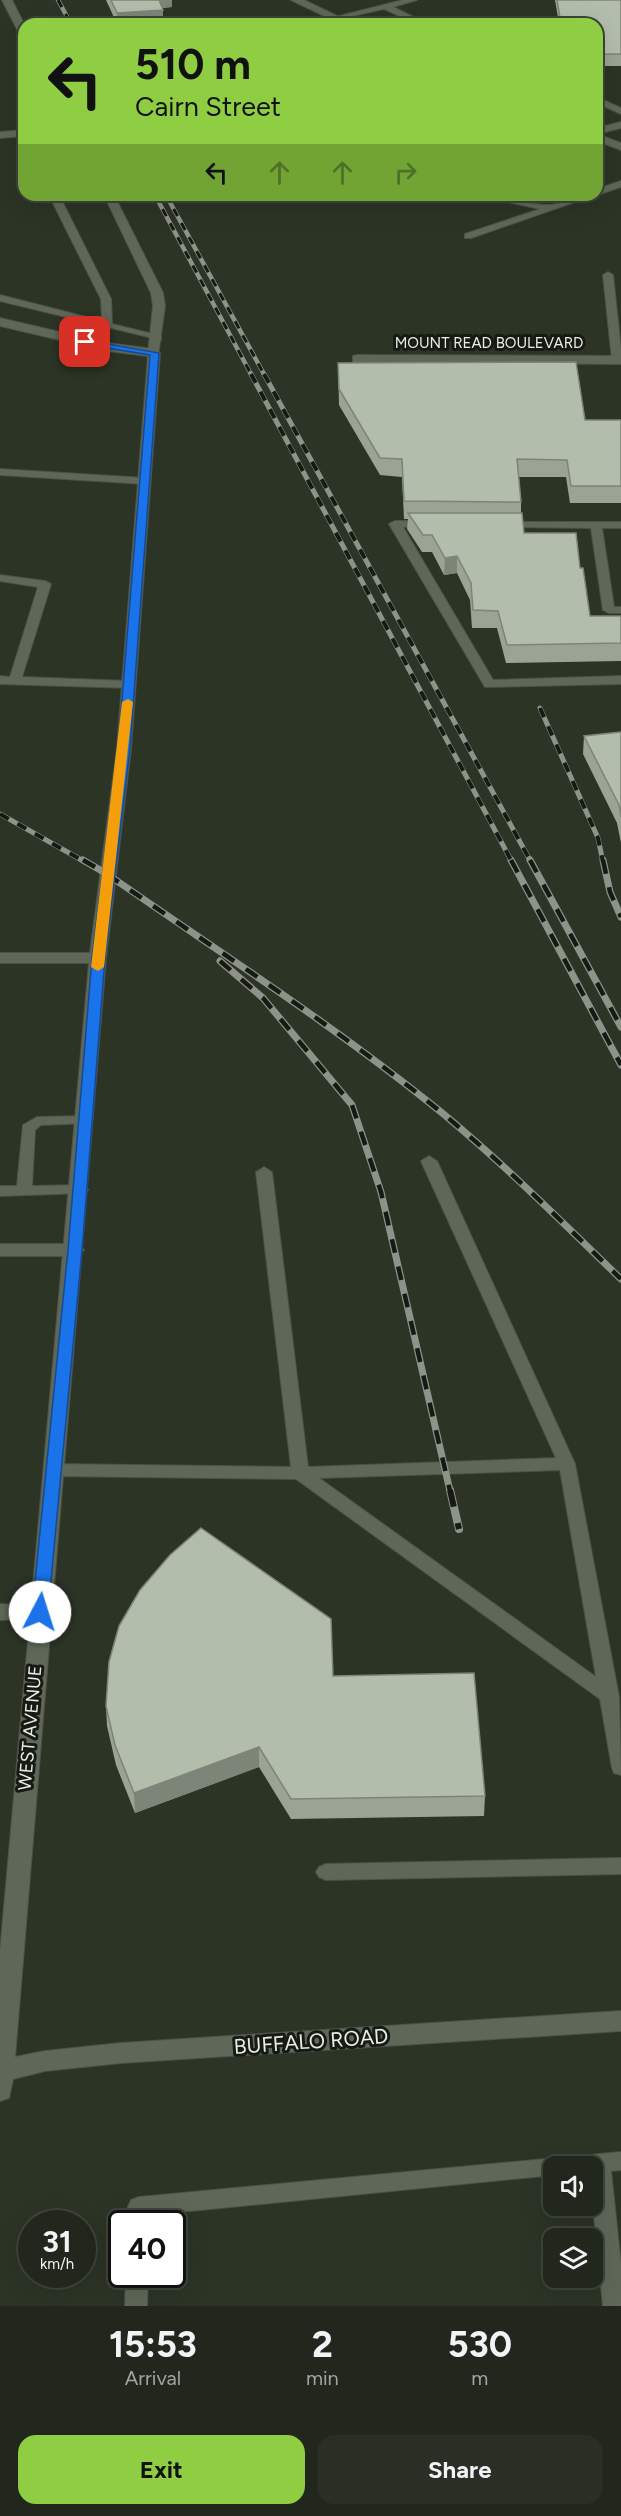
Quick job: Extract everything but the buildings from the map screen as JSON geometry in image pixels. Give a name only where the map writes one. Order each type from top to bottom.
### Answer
[{"type":"street","points":[[7,0],[18,21]]},
{"type":"street","points":[[296,0],[335,18]]},
{"type":"street","points":[[603,139],[621,147]]},
{"type":"street","name":"WEST AVENUE","points":[[1,2077],[7,1927],[75,1250],[98,958],[124,748],[159,306],[157,293],[112,201]]},
{"type":"street","points":[[0,322],[107,347],[154,353]]},
{"type":"street","name":"MOUNT READ BOULEVARD","points":[[357,359],[619,360]]},
{"type":"street","points":[[0,958],[98,958]]},
{"type":"street","points":[[0,1250],[75,1250]]},
{"type":"street","points":[[0,1612],[40,1612]]},
{"type":"street","name":"BUFFALO ROAD","points":[[1,2077],[45,2061],[102,2055],[621,2021]]},
{"type":"lane","points":[[370,0],[411,18]]},
{"type":"lane","points":[[335,18],[412,0]]},
{"type":"lane","points":[[603,103],[621,111]]},
{"type":"lane","points":[[603,130],[621,125]]},
{"type":"lane","points":[[0,135],[18,134]]},
{"type":"lane","points":[[603,190],[621,184]]},
{"type":"lane","points":[[57,201],[106,299],[106,325]]},
{"type":"lane","points":[[514,201],[551,208]]},
{"type":"lane","points":[[468,236],[572,201]]},
{"type":"lane","points":[[608,275],[619,360]]},
{"type":"lane","points":[[0,298],[157,338]]},
{"type":"lane","points":[[0,472],[145,481]]},
{"type":"lane","points":[[442,524],[395,524],[489,684],[621,680]]},
{"type":"lane","points":[[490,525],[621,525]]},
{"type":"lane","points":[[597,525],[609,610],[621,610]]},
{"type":"lane","points":[[0,578],[45,584],[15,681]]},
{"type":"lane","points":[[0,680],[129,685]]},
{"type":"lane","points":[[24,1191],[28,1128],[37,1121],[85,1120]]},
{"type":"lane","points":[[429,1161],[567,1464],[621,1768]]},
{"type":"lane","points":[[264,1172],[300,1473],[610,1697]]},
{"type":"lane","points":[[0,1191],[80,1190]]},
{"type":"lane","points":[[53,1470],[300,1473],[567,1464]]},
{"type":"lane","points":[[326,1872],[621,1866]]},
{"type":"lane","points":[[611,2162],[614,2306]]},
{"type":"lane","points":[[139,2210],[139,2207],[543,2167]]},
{"type":"lane","points":[[136,2306],[137,2288]]},
{"type":"railway","points":[[58,0],[68,18]]},
{"type":"railway","points":[[158,201],[252,376]]},
{"type":"railway","points":[[169,201],[265,376]]},
{"type":"railway","points":[[251,374],[512,862]]},
{"type":"railway","points":[[264,374],[531,862]]},
{"type":"railway","points":[[540,708],[598,838],[603,862]]},
{"type":"railway","points":[[0,814],[85,862]]},
{"type":"railway","points":[[83,860],[276,990],[401,1080],[487,1152],[621,1279]]},
{"type":"railway","points":[[511,860],[621,1065]]},
{"type":"railway","points":[[530,860],[621,1027]]},
{"type":"railway","points":[[603,860],[610,892],[621,917]]},
{"type":"railway","points":[[220,961],[263,998],[352,1105],[381,1192],[450,1491]]},
{"type":"railway","points":[[450,1490],[459,1529]]},
{"type":"slow traffic","points":[[98,967],[128,702]]},
{"type":"route","points":[[40,1612],[75,1250],[98,958],[124,748],[154,353],[118,350],[85,342]]}]
